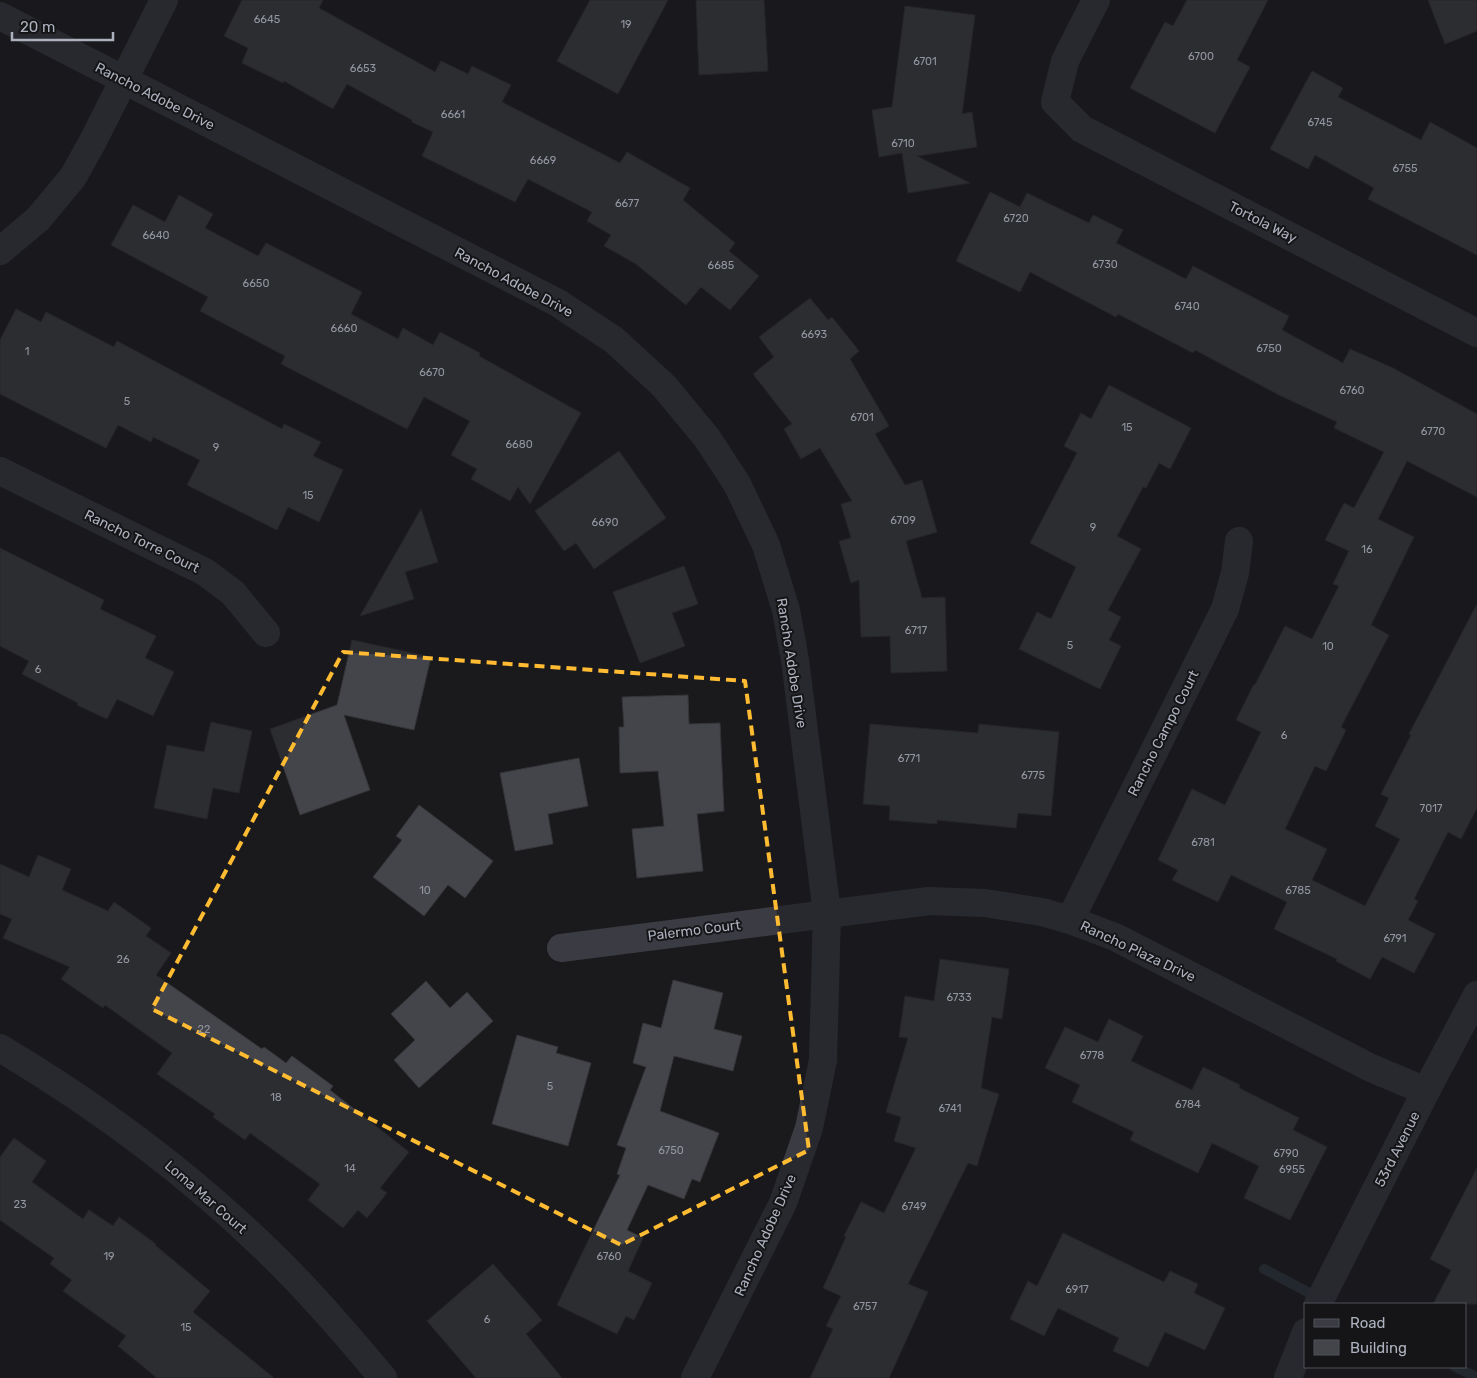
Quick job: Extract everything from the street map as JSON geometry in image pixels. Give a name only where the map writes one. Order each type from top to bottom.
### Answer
[{"type":"street","points":[[0,251],[38,219],[72,177],[93,141],[164,0]]},
{"type":"street","name":"Tortola Way","points":[[1096,0],[1065,61],[1055,102],[1082,129],[1477,333]]},
{"type":"street","name":"Rancho Adobe Drive","points":[[0,16],[558,303],[614,340],[664,386],[707,438],[737,484],[766,546],[786,610],[794,660],[827,913],[823,1060],[809,1128],[783,1203],[695,1378]]},
{"type":"street","name":"Rancho Torre Court","points":[[0,471],[205,572],[233,593],[266,634]]},
{"type":"street","name":"Rancho Campo Court","points":[[1070,920],[1225,609],[1235,574],[1239,541]]},
{"type":"street","name":"Rancho Plaza Drive","points":[[827,913],[929,901],[986,903],[1042,912],[1070,920],[1115,938],[1371,1068],[1426,1092]]},
{"type":"street","name":"Palermo Court","points":[[561,948],[827,913]]},
{"type":"street","name":"53rd Avenue","points":[[1318,1303],[1477,995]]},
{"type":"street","name":"Loma Mar Court","points":[[0,1048],[43,1073],[124,1129],[201,1190],[274,1257],[336,1322],[383,1378]]},
{"type":"street","points":[[1291,1369],[1304,1337]]},
{"type":"highlighted area","points":[[343,652],[745,681],[809,1150],[621,1245],[152,1009]]},
{"type":"building","points":[[242,0],[323,0],[319,8],[435,72],[441,61],[468,74],[472,66],[511,85],[502,102],[620,163],[627,152],[690,188],[683,200],[735,243],[729,251],[759,276],[730,310],[701,287],[686,305],[636,264],[604,246],[611,235],[587,221],[592,212],[528,179],[515,202],[422,156],[433,132],[412,122],[412,120],[347,84],[333,109],[284,81],[283,83],[242,63],[248,48],[224,36]]},
{"type":"building","points":[[590,0],[668,0],[618,94],[557,61]]},
{"type":"building","points":[[696,0],[764,0],[768,71],[699,75]]},
{"type":"building","points":[[1187,0],[1268,0],[1237,60],[1250,67],[1215,133],[1130,88],[1165,22],[1173,26]]},
{"type":"building","points":[[1428,0],[1477,0],[1477,31],[1445,44]]},
{"type":"building","points":[[905,6],[975,15],[962,114],[972,112],[977,147],[917,156],[970,183],[908,193],[902,153],[879,157],[872,110],[892,107]]},
{"type":"building","points":[[1312,71],[1343,88],[1338,97],[1421,140],[1430,122],[1477,148],[1477,255],[1368,199],[1374,188],[1315,155],[1308,169],[1270,149]]},
{"type":"building","points":[[990,192],[1020,207],[1027,193],[1089,223],[1093,215],[1123,230],[1116,243],[1186,279],[1193,266],[1289,316],[1282,330],[1343,363],[1350,349],[1393,368],[1477,414],[1477,497],[1407,461],[1378,519],[1414,537],[1371,625],[1389,635],[1341,727],[1346,730],[1326,771],[1315,766],[1285,829],[1327,849],[1312,880],[1365,906],[1400,839],[1375,826],[1389,798],[1381,794],[1411,735],[1409,734],[1477,604],[1477,808],[1461,839],[1448,832],[1414,899],[1418,901],[1408,920],[1435,934],[1414,973],[1382,957],[1370,979],[1336,961],[1337,959],[1274,929],[1287,902],[1231,875],[1218,902],[1172,880],[1178,870],[1158,860],[1192,789],[1225,805],[1261,732],[1236,720],[1285,626],[1312,639],[1339,586],[1333,584],[1349,551],[1325,540],[1344,503],[1354,508],[1384,452],[1334,428],[1337,422],[1279,395],[1195,350],[1193,353],[1118,314],[1116,317],[1030,272],[1020,292],[956,261]]},
{"type":"building","points":[[179,195],[213,214],[205,228],[258,256],[266,243],[362,292],[351,314],[398,339],[403,328],[433,345],[440,332],[480,353],[479,356],[581,413],[530,504],[518,487],[510,501],[471,479],[477,469],[451,455],[470,421],[424,397],[407,429],[281,364],[285,356],[200,311],[208,297],[111,245],[133,205],[165,222]]},
{"type":"building","points":[[810,298],[828,320],[832,317],[859,351],[850,359],[889,426],[875,434],[905,485],[922,480],[937,532],[906,541],[922,598],[945,597],[947,671],[891,673],[890,636],[861,637],[859,580],[851,583],[839,541],[851,538],[841,504],[852,501],[820,448],[801,459],[784,429],[792,424],[753,374],[774,357],[759,337]]},
{"type":"building","points":[[16,309],[41,322],[46,312],[114,347],[117,341],[282,429],[284,424],[321,442],[313,456],[343,470],[319,522],[288,507],[277,530],[187,485],[200,460],[153,437],[151,442],[118,425],[106,448],[0,394],[0,340]]},
{"type":"building","points":[[1109,385],[1191,428],[1170,469],[1159,463],[1146,488],[1143,487],[1117,536],[1141,549],[1108,610],[1121,617],[1109,640],[1121,646],[1100,689],[1019,649],[1037,612],[1051,619],[1076,567],[1030,543],[1077,453],[1064,446],[1081,413],[1091,419]]},
{"type":"building","points":[[619,451],[666,518],[594,569],[576,543],[564,551],[535,511]]},
{"type":"building","points":[[421,509],[438,562],[405,572],[414,599],[360,616]]},
{"type":"building","points":[[0,548],[104,600],[100,609],[156,636],[145,658],[174,672],[153,716],[117,699],[107,719],[77,705],[78,703],[22,674],[29,661],[0,646]]},
{"type":"building","points":[[684,566],[698,604],[672,613],[685,646],[640,663],[613,592]]},
{"type":"building","points":[[352,640],[431,657],[414,730],[344,715],[370,790],[300,815],[270,729],[337,705]]},
{"type":"building","points":[[688,695],[689,724],[720,723],[724,811],[697,814],[703,871],[637,878],[632,829],[664,826],[658,771],[620,773],[619,727],[624,727],[622,697]]},
{"type":"building","points":[[211,722],[252,731],[239,793],[213,788],[207,819],[154,808],[167,745],[204,752]]},
{"type":"building","points":[[870,724],[978,733],[979,724],[1059,732],[1051,816],[1018,813],[1016,828],[937,820],[937,824],[889,820],[890,806],[863,804]]},
{"type":"building","points":[[579,758],[588,806],[548,814],[553,844],[515,851],[500,773]]},
{"type":"building","points":[[419,805],[493,861],[465,898],[448,885],[424,916],[373,877],[402,840],[396,836]]},
{"type":"building","points":[[38,855],[71,869],[62,890],[108,911],[114,902],[151,928],[146,936],[171,953],[156,975],[262,1049],[264,1047],[286,1063],[292,1056],[333,1086],[330,1090],[409,1152],[380,1188],[387,1193],[367,1218],[358,1210],[343,1228],[308,1200],[320,1184],[250,1133],[245,1140],[213,1117],[215,1114],[157,1074],[172,1053],[105,1005],[103,1008],[61,979],[70,967],[3,938],[12,919],[0,914],[0,864],[29,877]]},
{"type":"building","points":[[940,959],[1009,969],[1002,1019],[992,1017],[981,1088],[999,1094],[977,1166],[968,1163],[908,1284],[928,1292],[889,1378],[810,1378],[833,1329],[826,1326],[841,1296],[823,1288],[846,1237],[844,1236],[861,1202],[884,1213],[916,1148],[894,1141],[901,1117],[886,1112],[908,1038],[899,1037],[905,996],[934,1001]]},
{"type":"building","points":[[673,980],[723,993],[714,1029],[742,1036],[733,1071],[674,1056],[660,1111],[719,1133],[700,1182],[692,1179],[684,1199],[648,1185],[627,1230],[643,1238],[628,1271],[652,1283],[634,1320],[626,1316],[617,1334],[557,1305],[620,1175],[617,1174],[626,1148],[617,1145],[646,1067],[633,1063],[643,1023],[661,1028]]},
{"type":"building","points":[[426,981],[450,1008],[467,992],[493,1021],[419,1088],[394,1060],[415,1040],[391,1014]]},
{"type":"building","points":[[1109,1019],[1143,1036],[1131,1061],[1192,1090],[1203,1067],[1240,1085],[1239,1088],[1299,1118],[1293,1130],[1327,1147],[1290,1220],[1244,1198],[1259,1166],[1212,1143],[1198,1173],[1130,1140],[1134,1132],[1072,1102],[1080,1085],[1045,1068],[1065,1027],[1098,1042]]},
{"type":"building","points":[[517,1035],[558,1047],[556,1053],[591,1063],[568,1146],[492,1124]]},
{"type":"building","points":[[14,1138],[46,1161],[32,1182],[83,1219],[89,1210],[113,1226],[119,1217],[156,1244],[210,1291],[193,1312],[274,1378],[157,1378],[118,1346],[126,1336],[63,1291],[72,1280],[50,1264],[54,1258],[0,1220],[0,1157]]},
{"type":"building","points":[[1477,1168],[1477,1304],[1434,1303],[1451,1270],[1430,1259]]},
{"type":"building","points":[[1063,1233],[1164,1282],[1170,1271],[1198,1284],[1194,1293],[1225,1308],[1205,1350],[1165,1332],[1148,1367],[1113,1351],[1119,1338],[1058,1308],[1044,1336],[1010,1319],[1028,1281],[1037,1286]]},
{"type":"building","points":[[493,1264],[542,1320],[526,1334],[562,1378],[476,1378],[427,1321]]},
{"type":"waterway","points":[[1264,1269],[1319,1298]]},
{"type":"waterway","points":[[1457,1368],[1477,1377]]}]
